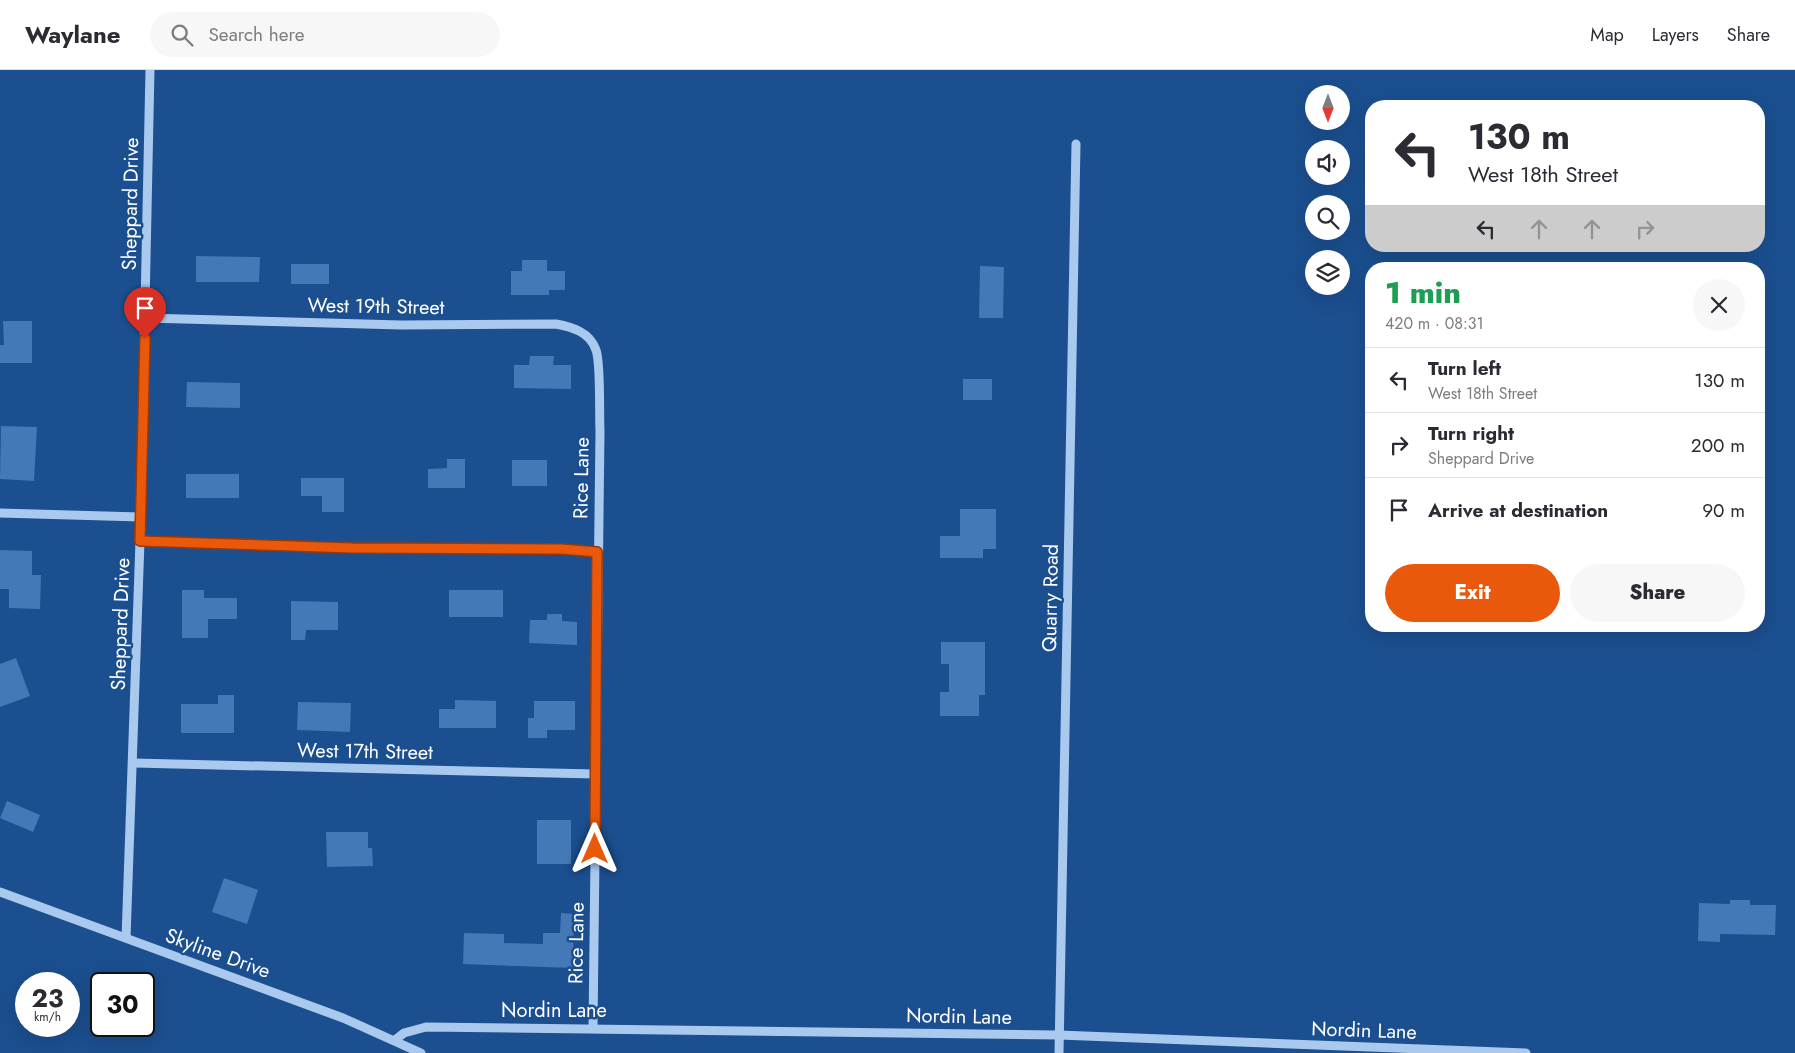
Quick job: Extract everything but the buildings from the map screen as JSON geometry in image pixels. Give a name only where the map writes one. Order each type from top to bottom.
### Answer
[{"type":"street","name":"Sheppard Drive","points":[[126,938],[134,763],[146,318],[150,70]]},
{"type":"street","name":"Quarry Road","points":[[1059,1053],[1076,144]]},
{"type":"street","name":"West 19th Street","points":[[146,318],[401,325],[556,324],[572,327],[587,336],[596,350]]},
{"type":"street","name":"Rice Lane","points":[[593,1028],[597,552],[600,431],[596,350]]},
{"type":"street","points":[[0,512],[140,517]]},
{"type":"street","points":[[140,541],[352,548],[561,549],[597,552]]},
{"type":"street","name":"West 17th Street","points":[[134,763],[305,768],[558,771],[595,774]]},
{"type":"street","name":"Skyline Drive","points":[[0,892],[343,1018],[396,1040],[421,1053]]},
{"type":"street","name":"Nordin Lane","points":[[396,1040],[404,1033],[426,1027],[593,1028],[1059,1035],[1526,1053]]},
{"type":"route","points":[[145,338],[140,541],[352,548],[561,549],[597,552],[595,849]]}]
